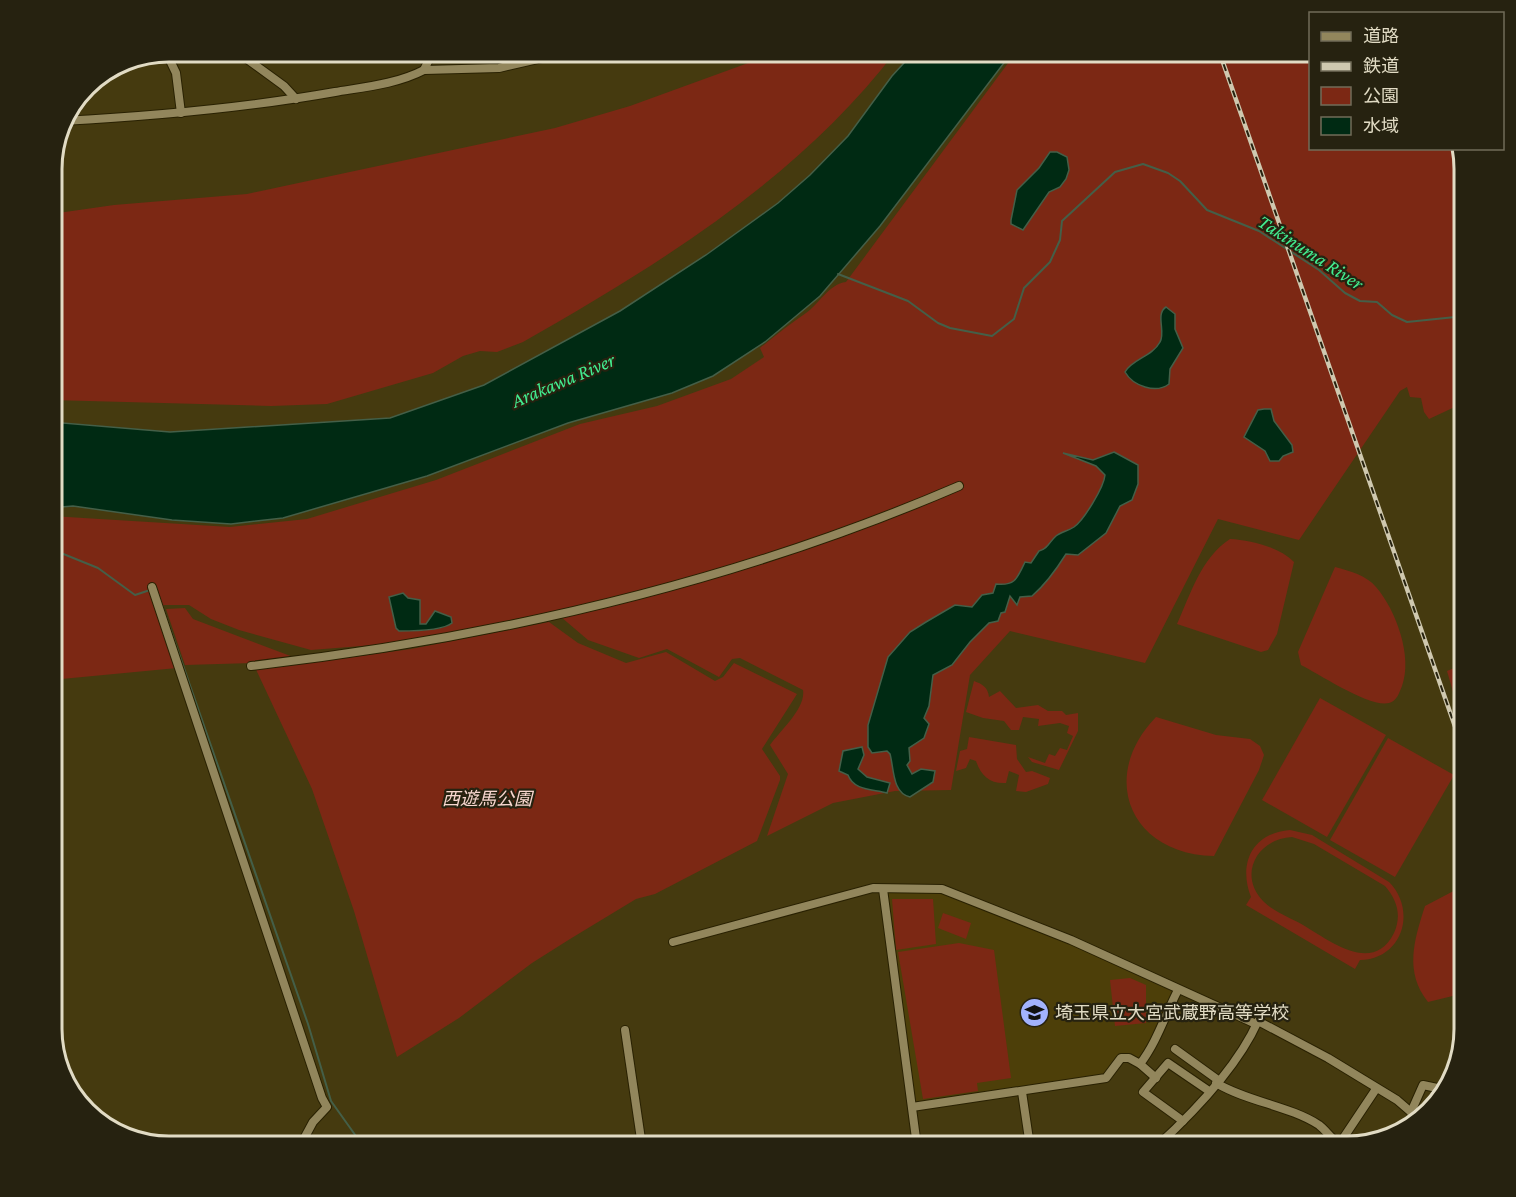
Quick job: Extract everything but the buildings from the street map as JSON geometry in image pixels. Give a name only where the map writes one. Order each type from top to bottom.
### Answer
[{"type":"street","points":[[171,62],[176,73],[181,113]]},
{"type":"street","points":[[252,62],[284,86],[296,99]]},
{"type":"street","points":[[424,70],[428,62]]},
{"type":"street","points":[[73,121],[181,113],[296,99],[375,85],[424,70],[499,68],[525,62]]},
{"type":"street","points":[[251,666],[468,634],[621,600],[748,566],[895,513],[959,486]]},
{"type":"street","points":[[152,587],[322,1098],[327,1107],[313,1122],[305,1136]]},
{"type":"street","points":[[883,889],[916,1136]]},
{"type":"street","points":[[673,942],[863,890],[942,889],[1071,940],[1257,1024]]},
{"type":"street","points":[[1140,1064],[1154,1045],[1162,1021],[1178,990]]},
{"type":"street","points":[[1168,1136],[1183,1122],[1217,1081],[1258,1021],[1319,1053],[1398,1100],[1411,1112],[1423,1085],[1436,1088]]},
{"type":"street","points":[[625,1030],[641,1136]]},
{"type":"street","points":[[1175,1049],[1217,1081],[1246,1099],[1286,1110],[1320,1126],[1327,1136]]},
{"type":"street","points":[[912,1107],[1106,1078],[1120,1058],[1129,1058],[1140,1064],[1156,1078]]},
{"type":"street","points":[[1183,1122],[1143,1092],[1168,1063],[1209,1091]]},
{"type":"street","points":[[1346,1136],[1376,1089]]},
{"type":"street","points":[[1022,1092],[1029,1136]]},
{"type":"shaded area","name":"埼玉県立大宮武蔵野高等学校","points":[[894,890],[946,894],[1046,933],[1175,993],[1153,1032],[1154,1038],[1139,1060],[1128,1054],[1119,1055],[1104,1077],[916,1103],[886,894]]},
{"type":"green space","points":[[751,62],[887,62],[858,97],[816,139],[724,215],[676,249],[523,342],[497,352],[480,351],[463,356],[433,373],[327,404],[271,406],[62,400],[62,212],[114,205],[247,194],[555,128],[630,106]]},
{"type":"green space","points":[[1009,62],[1309,62],[1309,150],[1452,150],[1454,407],[1429,419],[1424,412],[1421,398],[1410,397],[1407,387],[1400,391],[1299,540],[1218,519],[1145,663],[1010,631],[970,675],[951,790],[895,791],[833,803],[767,836],[788,774],[770,745],[797,711],[803,697],[803,690],[740,658],[732,659],[719,677],[667,649],[639,658],[588,640],[554,611],[434,636],[374,645],[311,650],[239,630],[211,619],[189,605],[164,605],[158,611],[177,668],[62,679],[62,517],[230,527],[307,519],[436,480],[580,424],[657,406],[731,379],[764,357],[760,348],[811,309],[834,286],[846,282]]},
{"type":"green space","points":[[1230,539],[1264,545],[1281,552],[1294,562],[1277,634],[1268,650],[1261,652],[1177,624],[1204,566],[1211,556]]},
{"type":"green space","points":[[1335,567],[1357,574],[1372,583],[1390,608],[1396,621],[1404,648],[1405,674],[1399,694],[1392,702],[1381,703],[1358,696],[1301,665],[1298,652]]},
{"type":"green space","name":"西遊馬公園","points":[[185,608],[193,619],[309,663],[411,649],[549,622],[578,643],[626,663],[666,652],[715,681],[723,677],[734,663],[797,694],[762,749],[780,776],[780,780],[757,841],[655,894],[636,899],[532,963],[459,1018],[397,1057],[354,911],[312,789],[253,663],[185,665],[166,609]]},
{"type":"green space","points":[[1454,668],[1454,695],[1447,671]]},
{"type":"green space","points":[[974,681],[984,686],[989,697],[1000,691],[1016,708],[1038,705],[1048,711],[1062,711],[1066,715],[1078,713],[1078,731],[1059,770],[1032,762],[1028,757],[1045,763],[1049,754],[1055,756],[1060,748],[1067,750],[1073,736],[1067,733],[1069,726],[1060,723],[1038,726],[1039,719],[1023,717],[1019,730],[1011,730],[1004,721],[983,718],[966,712]]},
{"type":"green space","points":[[1320,698],[1386,735],[1327,837],[1262,800]]},
{"type":"green space","points":[[1156,717],[1216,735],[1250,739],[1260,746],[1264,755],[1259,770],[1214,856],[1185,852],[1161,842],[1143,827],[1132,808],[1127,787],[1129,764],[1138,740]]},
{"type":"green space","points":[[969,737],[1016,745],[1017,759],[1026,772],[1032,771],[1050,778],[1048,784],[1026,792],[1016,791],[1019,775],[1009,771],[1006,783],[995,782],[987,778],[976,761],[970,759],[966,768],[956,771],[960,751],[967,749]]},
{"type":"green space","points":[[1388,738],[1454,775],[1395,877],[1330,840]]},
{"type":"green space","points":[[1290,830],[1312,835],[1389,882],[1398,893],[1403,919],[1401,931],[1387,951],[1375,958],[1360,960],[1355,969],[1246,905],[1251,897],[1246,873],[1251,852],[1266,837]],"holes":[[[1292,837],[1314,844],[1385,886],[1389,891],[1397,908],[1398,920],[1394,933],[1385,945],[1375,952],[1363,953],[1338,946],[1273,909],[1256,892],[1252,881],[1252,870],[1255,860],[1269,844]]]},
{"type":"green space","points":[[1454,891],[1454,996],[1428,1002],[1416,979],[1413,956],[1425,906]]},
{"type":"green space","points":[[892,899],[933,899],[936,944],[896,950]]},
{"type":"green space","points":[[943,913],[971,923],[966,939],[938,928]]},
{"type":"green space","points":[[959,943],[994,950],[1011,1078],[977,1083],[978,1091],[923,1099],[898,952]]},
{"type":"green space","points":[[1130,978],[1146,985],[1146,1023],[1115,1026],[1110,980]]},
{"type":"water","name":"Arakawa River","points":[[905,62],[1005,62],[880,226],[820,296],[765,342],[713,376],[672,393],[568,423],[427,476],[283,518],[231,524],[172,520],[73,506],[62,507],[62,423],[170,432],[390,418],[484,385],[620,311],[706,255],[778,203],[810,175],[848,136]]},
{"type":"water","points":[[1050,152],[1057,152],[1067,157],[1069,170],[1066,179],[1060,187],[1049,192],[1023,230],[1011,224],[1017,190],[1039,168]]},
{"type":"water","points":[[1166,307],[1175,314],[1175,329],[1183,348],[1170,369],[1169,384],[1158,388],[1145,387],[1133,381],[1125,372],[1160,342],[1162,338],[1161,314]]},
{"type":"water","points":[[1271,409],[1274,421],[1292,445],[1293,452],[1283,456],[1279,461],[1270,461],[1265,451],[1244,437],[1258,410]]},
{"type":"water","points":[[1114,452],[1138,465],[1138,484],[1132,500],[1120,506],[1106,533],[1078,555],[1066,554],[1042,587],[1032,596],[1020,597],[1017,605],[1010,596],[1005,612],[1001,613],[998,621],[989,623],[952,665],[933,675],[929,706],[924,718],[929,724],[924,738],[909,748],[910,761],[907,765],[912,774],[921,769],[935,771],[933,782],[910,797],[904,795],[897,785],[890,754],[887,751],[872,753],[868,747],[868,725],[888,657],[910,632],[926,622],[955,605],[972,607],[982,595],[993,593],[996,584],[1007,584],[1015,580],[1025,562],[1031,563],[1039,551],[1056,536],[1078,523],[1097,495],[1105,475],[1096,466],[1063,453],[1093,460]]},
{"type":"water","points":[[403,593],[408,598],[420,600],[420,624],[426,624],[435,611],[451,617],[452,623],[435,629],[399,631],[396,628],[389,597]]},
{"type":"water","points":[[862,747],[864,755],[858,769],[867,777],[890,783],[887,793],[859,787],[848,775],[839,771],[843,751]]},
{"type":"waterway","name":"Takinuma River","points":[[838,274],[908,301],[938,323],[950,328],[992,336],[1014,319],[1024,288],[1050,262],[1060,240],[1062,221],[1115,172],[1143,164],[1168,173],[1180,181],[1207,210],[1259,231],[1319,270],[1345,293],[1360,301],[1377,302],[1392,315],[1407,322],[1454,317]]},
{"type":"waterway","points":[[62,553],[98,568],[135,595],[156,588],[308,1024],[331,1101],[356,1136]]},
{"type":"railway","points":[[1223,62],[1454,724]]},
{"type":"place","name":"埼玉県立大宮武蔵野高等学校","points":[[1034,1013]]}]
